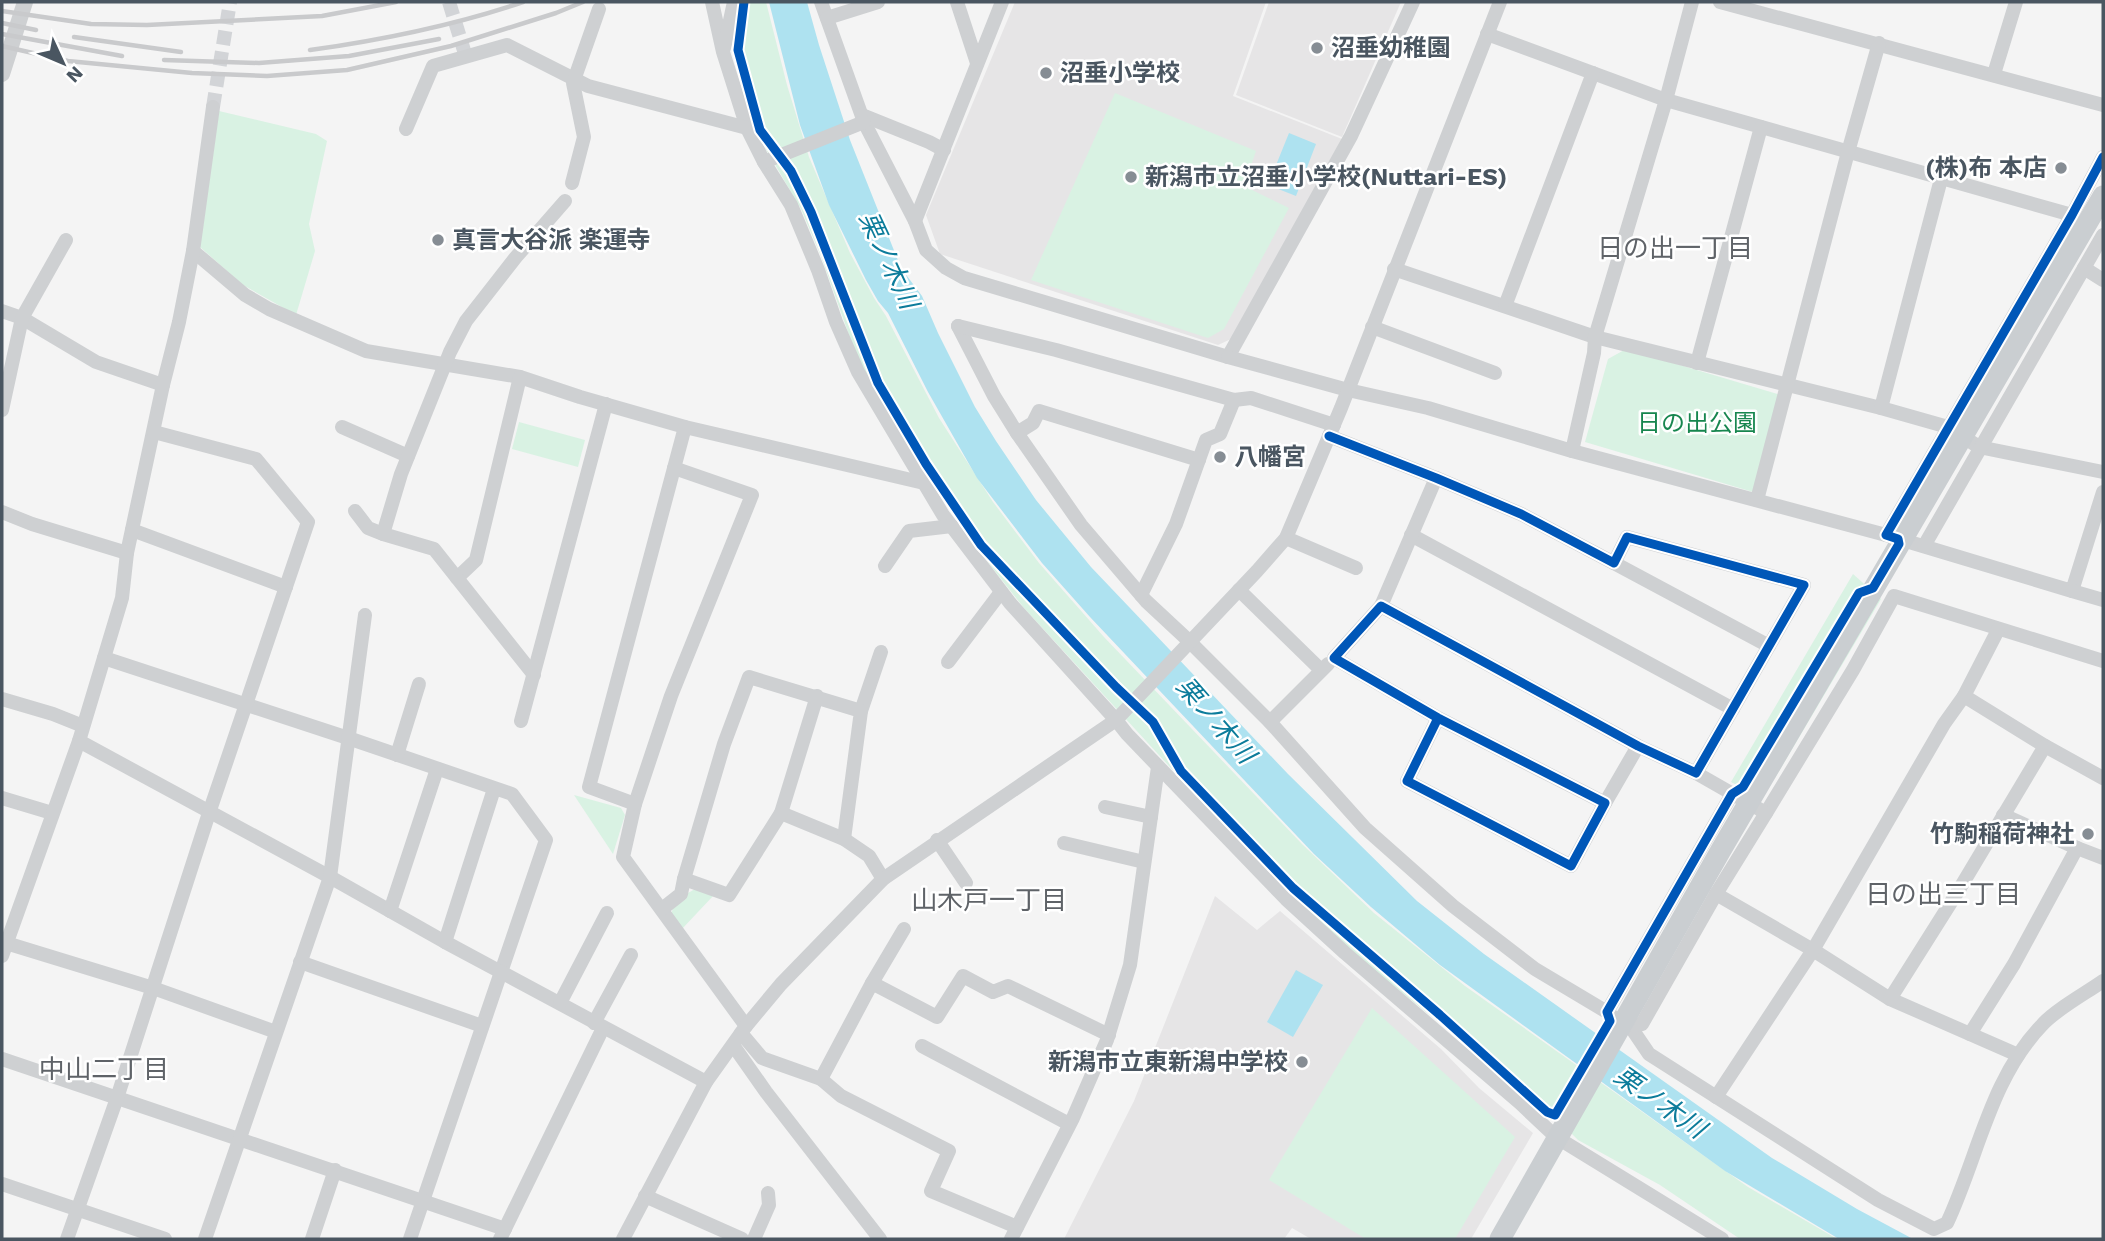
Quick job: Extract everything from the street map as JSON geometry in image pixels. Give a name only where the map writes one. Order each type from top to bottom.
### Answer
[{"type":"main road","points":[[1500,1239],[1622,1020],[2103,196]]},
{"type":"street","points":[[2,74],[25,2]]},
{"type":"street","points":[[712,2],[723,52],[747,128],[771,159],[858,372],[952,526],[1002,592],[1158,767],[1286,899],[1345,953],[1520,1103],[1722,1239]]},
{"type":"street","points":[[723,52],[734,2]]},
{"type":"street","points":[[821,2],[862,120],[915,221],[926,250],[946,268],[964,278],[1228,357],[1348,390],[1428,408],[1572,451],[1886,535],[2103,600]]},
{"type":"street","points":[[827,18],[878,2]]},
{"type":"street","points":[[957,2],[977,63]]},
{"type":"street","points":[[915,221],[1002,2]]},
{"type":"street","points":[[1228,357],[1351,136],[1413,2]]},
{"type":"street","points":[[623,1239],[706,1082],[781,984],[883,879],[1116,720],[1286,538],[1348,390],[1500,2]]},
{"type":"street","points":[[1572,451],[1595,337],[1666,100],[1692,2]]},
{"type":"street","points":[[1720,2],[2103,105]]},
{"type":"street","points":[[1994,74],[2015,2]]},
{"type":"street","points":[[572,183],[584,137],[573,83],[599,9]]},
{"type":"street","points":[[1487,34],[1666,100],[2072,215]]},
{"type":"street","points":[[1757,500],[1847,152],[1879,43]]},
{"type":"street","points":[[406,129],[433,66],[507,45],[589,86],[747,128]]},
{"type":"street","points":[[1505,306],[1592,73]]},
{"type":"street","points":[[213,107],[193,251],[127,553],[122,598],[79,741],[4,949],[153,988],[276,1032]]},
{"type":"street","points":[[771,159],[862,120],[929,142],[944,150]]},
{"type":"street","points":[[1697,363],[1761,127]]},
{"type":"street","points":[[1886,535],[2103,157]]},
{"type":"street","points":[[1881,408],[1941,179]]},
{"type":"street","points":[[383,534],[408,456],[450,352],[466,321],[516,257],[565,201]]},
{"type":"street","points":[[1923,546],[2103,235]]},
{"type":"street","points":[[2,410],[22,318],[66,240]]},
{"type":"street","points":[[193,251],[245,295],[269,309],[366,351],[520,377],[685,427],[924,483]]},
{"type":"street","points":[[2084,268],[2103,280]]},
{"type":"street","points":[[1394,269],[1595,337],[1881,408],[1948,428],[1979,447],[2103,472]]},
{"type":"street","points":[[2,312],[22,318],[96,362],[163,385]]},
{"type":"street","points":[[1769,646],[1521,514],[1251,398],[1234,400],[958,326],[994,396],[1017,433],[1081,525],[1141,595],[1270,722],[1365,828],[1453,906],[1535,969],[1622,1020],[1642,1024],[1716,894],[1853,670],[1894,596],[2103,661]]},
{"type":"street","points":[[1372,327],[1496,373]]},
{"type":"street","points":[[457,578],[476,560],[520,377]]},
{"type":"street","points":[[1141,595],[1176,524],[1206,440],[1220,433],[1234,400]]},
{"type":"street","points":[[521,721],[606,404]]},
{"type":"street","points":[[1017,433],[1033,424],[1039,411],[1199,460]]},
{"type":"street","points":[[342,426],[408,456]]},
{"type":"street","points":[[635,804],[589,788],[685,427]]},
{"type":"street","points":[[67,1239],[117,1098],[209,813],[308,522],[256,459],[154,432]]},
{"type":"street","points":[[674,468],[752,495],[671,696],[635,804],[623,857],[662,909],[740,1035],[766,1092],[880,1239]]},
{"type":"street","points":[[1270,722],[1381,606],[1436,478]]},
{"type":"street","points":[[2072,591],[2103,492]]},
{"type":"street","points":[[355,511],[369,528],[434,549],[534,675]]},
{"type":"street","points":[[2,512],[127,553]]},
{"type":"street","points":[[885,566],[909,530],[952,526]]},
{"type":"street","points":[[132,530],[286,587]]},
{"type":"street","points":[[1411,535],[1733,709]]},
{"type":"street","points":[[1614,563],[1627,537],[1804,585],[1696,773]]},
{"type":"street","points":[[1286,538],[1356,568]]},
{"type":"street","points":[[1239,590],[1321,670]]},
{"type":"street","points":[[948,662],[1002,592]]},
{"type":"street","points":[[1381,606],[1766,813]]},
{"type":"street","points":[[205,1239],[330,877],[365,615]]},
{"type":"street","points":[[1716,1097],[1813,950],[1944,723],[1964,696],[1998,630]]},
{"type":"street","points":[[844,839],[861,711],[881,652]]},
{"type":"street","points":[[104,658],[512,794],[546,840],[410,1239]]},
{"type":"street","points":[[1334,658],[1438,718],[1605,803]]},
{"type":"street","points":[[662,909],[681,894],[724,744],[749,677],[861,711]]},
{"type":"street","points":[[397,755],[419,684]]},
{"type":"street","points":[[684,879],[729,895],[781,813],[817,696]]},
{"type":"street","points":[[1964,696],[2103,778]]},
{"type":"street","points":[[2,699],[83,726]]},
{"type":"street","points":[[1438,718],[1408,781],[1571,866],[1638,746]]},
{"type":"street","points":[[79,741],[706,1082]]},
{"type":"street","points":[[1890,999],[2045,746]]},
{"type":"street","points":[[740,1035],[762,1058],[821,1079],[841,1096],[949,1151],[931,1191],[1014,1233],[1069,1124],[1109,1035],[1130,965],[1158,767]]},
{"type":"street","points":[[390,911],[437,769]]},
{"type":"street","points":[[445,942],[494,789]]},
{"type":"street","points":[[1622,1020],[1732,794]]},
{"type":"street","points":[[2,798],[52,813]]},
{"type":"street","points":[[1105,807],[1151,817]]},
{"type":"street","points":[[781,813],[844,839],[869,856],[883,879]]},
{"type":"street","points":[[2003,816],[2102,856]]},
{"type":"street","points":[[937,840],[967,883]]},
{"type":"street","points":[[1064,844],[1144,862]]},
{"type":"street","points":[[1970,1034],[2014,964],[2077,848]]},
{"type":"street","points":[[1716,894],[1813,950],[1890,999],[2018,1055]]},
{"type":"street","points":[[560,1003],[607,913]]},
{"type":"street","points":[[821,1079],[904,929]]},
{"type":"street","points":[[2,1059],[423,1200],[502,1234],[631,955]]},
{"type":"street","points":[[300,962],[482,1026]]},
{"type":"street","points":[[872,983],[937,1017],[963,976],[993,992],[1008,986],[1109,1035]]},
{"type":"street","points":[[1622,1020],[1650,1054],[1878,1200],[1934,1229],[1947,1223],[1994,1100],[2018,1055],[2043,1023],[2103,981]]},
{"type":"street","points":[[922,1046],[1069,1124]]},
{"type":"street","points":[[312,1239],[335,1170]]},
{"type":"street","points":[[2,1184],[165,1239]]},
{"type":"street","points":[[754,1239],[769,1205],[768,1194]]},
{"type":"street","points":[[645,1196],[723,1235],[742,1239]]},
{"type":"shaded area","name":"新潟市立沼垂小学校(Nuttari-ES)","points":[[1015,2],[1266,2],[1233,96],[1342,139],[1231,339],[1218,345],[940,254],[926,215]]},
{"type":"shaded area","name":"沼垂幼稚園","points":[[1269,2],[1401,2],[1342,137],[1236,95]]},
{"type":"shaded area","name":"新潟市立東新潟中学校","points":[[1215,896],[1257,930],[1280,911],[1441,1049],[1479,1088],[1533,1133],[1471,1239],[1311,1239],[1292,1228],[1284,1239],[1064,1239],[1134,1101]]},
{"type":"green space","points":[[740,2],[766,2],[809,157],[850,253],[939,418],[993,502],[1039,563],[1104,637],[1302,844],[1374,913],[1465,986],[1748,1187],[1837,1239],[1740,1239],[1660,1185],[1578,1140],[1549,1111],[1375,971],[1296,900],[1024,608],[990,565],[922,462],[919,465],[860,366],[821,256],[801,209],[753,127],[733,44]]},
{"type":"green space","points":[[1115,93],[1256,151],[1244,186],[1289,208],[1224,329],[1208,338],[1031,280]]},
{"type":"green space","points":[[219,111],[316,134],[327,141],[309,224],[315,251],[296,315],[243,285],[200,247]]},
{"type":"green space","name":"日の出公園","points":[[1626,349],[1781,395],[1753,492],[1585,442],[1608,359]]},
{"type":"green space","points":[[519,422],[585,440],[578,467],[512,449]]},
{"type":"green space","points":[[1853,574],[1881,599],[1775,778],[1757,767],[1744,789],[1731,782]]},
{"type":"green space","points":[[574,795],[621,808],[625,815],[613,854]]},
{"type":"green space","points":[[695,889],[713,896],[681,930],[671,915],[673,908]]},
{"type":"green space","points":[[1372,1008],[1515,1137],[1455,1239],[1366,1239],[1269,1180]]},
{"type":"water","name":"栗ノ木川","points":[[769,2],[807,2],[850,140],[901,268],[922,296],[975,407],[996,441],[1036,500],[1091,567],[1288,774],[1417,901],[1484,954],[1772,1158],[1913,1239],[1839,1239],[1725,1171],[1440,965],[1314,854],[1090,617],[1042,563],[977,478],[928,392],[888,313],[866,280],[829,205],[800,125]]},
{"type":"water","points":[[1289,133],[1316,144],[1296,196],[1268,185]]},
{"type":"water","points":[[1296,970],[1323,985],[1293,1037],[1267,1022]]},
{"type":"tunnel","points":[[213,107],[230,2]]},
{"type":"tunnel","points":[[449,2],[466,57]]},
{"type":"railway","points":[[2,11],[91,24],[147,25],[322,16],[396,2]]},
{"type":"railway","points":[[310,50],[418,31],[523,2]]},
{"type":"railway","points":[[2,46],[68,61],[192,73],[267,76],[347,70],[451,46],[583,2]]},
{"type":"railway","points":[[2,23],[36,30]]},
{"type":"railway","points":[[2,34],[122,56]]},
{"type":"railway","points":[[74,37],[181,52]]},
{"type":"railway","points":[[164,60],[259,63],[349,56],[439,39]]},
{"type":"cycle path","points":[[744,2],[738,50],[760,130],[791,171],[811,212],[878,383],[926,464],[981,545],[1116,687],[1153,722],[1181,771],[1293,888],[1547,1112],[1555,1115],[1610,1021],[1607,1012],[1732,794],[1743,787],[1859,593],[1873,588],[1899,544],[1898,539],[1886,535],[2103,157]]},
{"type":"cycle path","points":[[1329,436],[1521,514],[1614,563],[1627,537],[1804,585],[1696,773],[1638,746],[1381,606],[1334,658],[1438,718],[1605,803],[1571,866],[1407,781],[1438,718]]},
{"type":"place","name":"沼垂幼稚園","points":[[1317,48]]},
{"type":"place","name":"沼垂小学校","points":[[1046,73]]},
{"type":"place","name":"(株)布 本店","points":[[2061,168]]},
{"type":"place","name":"新潟市立沼垂小学校(Nuttari-ES)","points":[[1131,177]]},
{"type":"place","name":"真言大谷派 楽運寺","points":[[438,240]]},
{"type":"place","name":"八幡宮","points":[[1220,457]]},
{"type":"place","name":"竹駒稲荷神社","points":[[2088,834]]},
{"type":"place","name":"新潟市立東新潟中学校","points":[[1302,1062]]},
{"type":"district","name":"日の出一丁目","points":[[1675,248]]},
{"type":"district","name":"日の出三丁目","points":[[1943,894]]},
{"type":"district","name":"山木戸一丁目","points":[[989,900]]},
{"type":"district","name":"中山二丁目","points":[[104,1069]]}]
